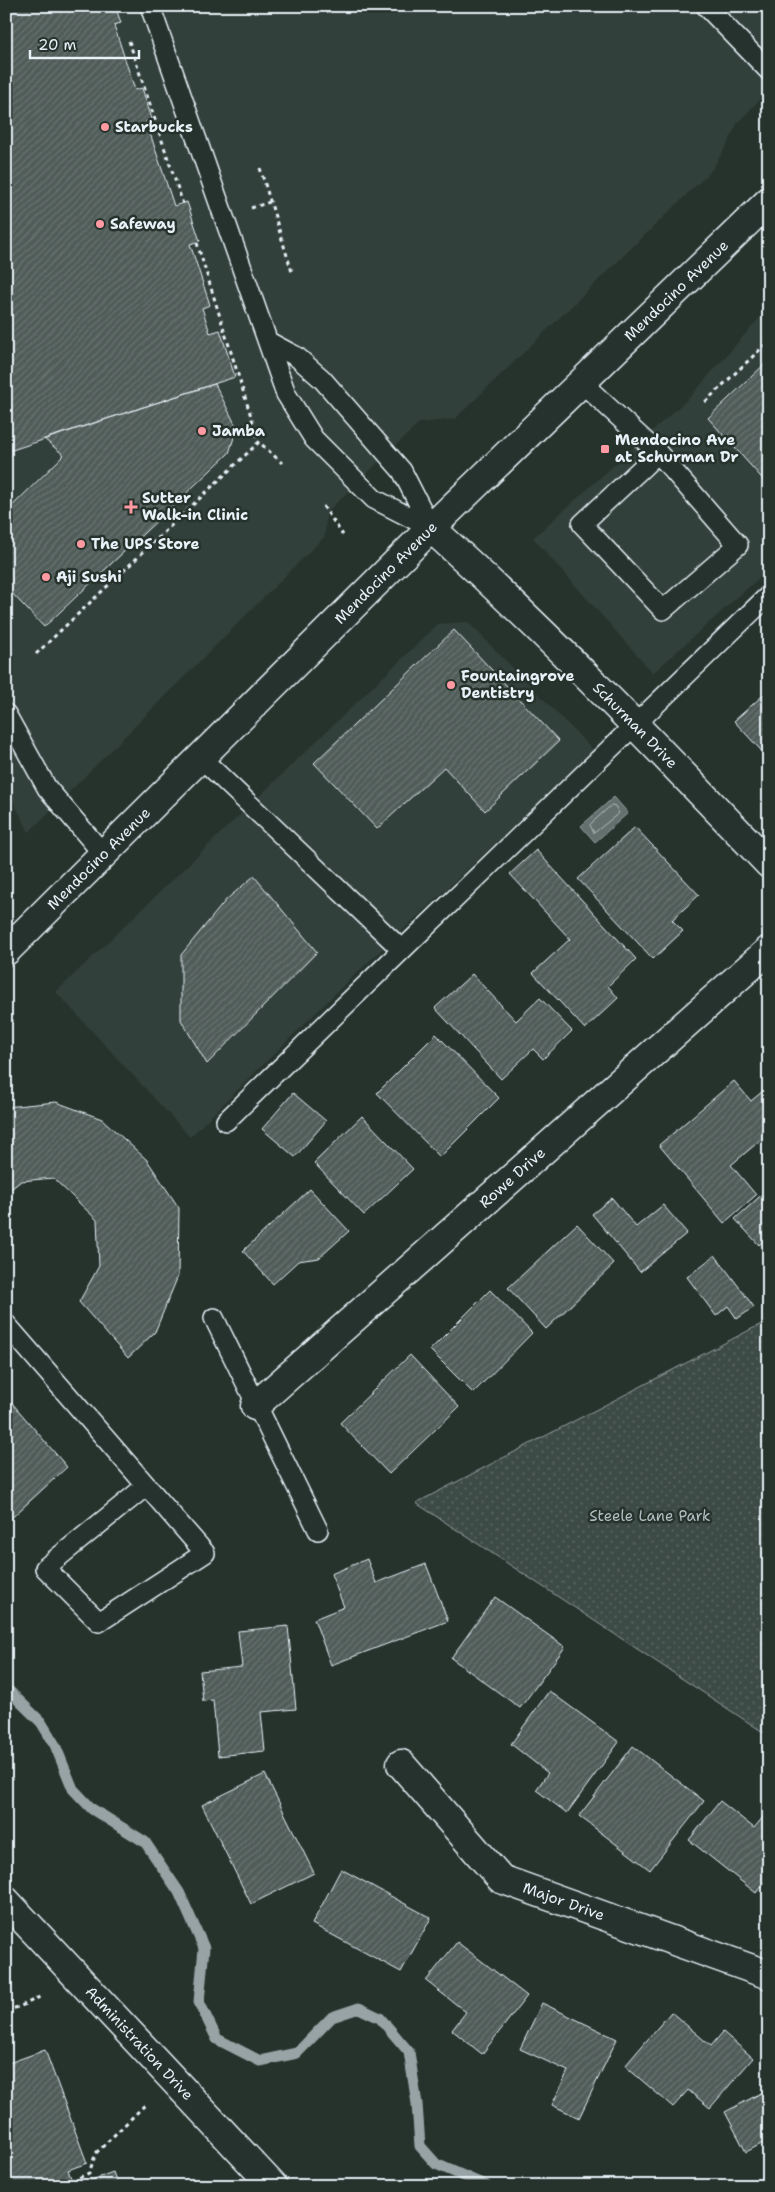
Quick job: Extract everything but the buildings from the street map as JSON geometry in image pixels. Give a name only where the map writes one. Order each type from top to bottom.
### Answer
[{"type":"street","name":"Mendocino Avenue","points":[[7,951],[431,528],[769,201]]},
{"type":"street","name":"Schurman Drive","points":[[431,528],[484,576],[634,723],[769,864]]},
{"type":"street","name":"Rowe Drive","points":[[255,1406],[769,950]]},
{"type":"street","name":"Major Drive","points":[[401,1764],[501,1879],[769,1975]]},
{"type":"street","name":"Administration Drive","points":[[6,1901],[273,2186]]},
{"type":"lane","points":[[150,6],[286,394],[314,439],[374,499],[431,528]]},
{"type":"lane","points":[[706,6],[769,71]]},
{"type":"lane","points":[[268,342],[297,357],[322,379],[402,471],[431,528]]},
{"type":"lane","points":[[581,382],[658,453],[738,545],[663,610],[582,524],[658,453]]},
{"type":"lane","points":[[226,1121],[634,723],[769,595]]},
{"type":"lane","points":[[6,714],[47,788],[104,855]]},
{"type":"lane","points":[[201,758],[402,950]]},
{"type":"lane","points":[[214,1318],[255,1406],[318,1530]]},
{"type":"lane","points":[[6,1324],[205,1553],[99,1622],[45,1568],[146,1486]]},
{"type":"path","points":[[118,6],[121,16]]},
{"type":"path","points":[[127,34],[183,204]]},
{"type":"path","points":[[260,168],[292,272]]},
{"type":"path","points":[[248,209],[270,202]]},
{"type":"path","points":[[197,243],[259,442],[282,463]]},
{"type":"path","points":[[705,402],[769,341]]},
{"type":"path","points":[[36,654],[259,442]]},
{"type":"path","points":[[323,506],[343,535]]},
{"type":"path","points":[[6,2010],[18,2007],[42,1996]]},
{"type":"path","points":[[72,2181],[88,2173],[96,2153],[148,2104]]},
{"type":"shaded area","points":[[6,6],[769,6],[769,90],[738,122],[711,171],[455,419],[419,423],[326,513],[325,536],[29,832],[6,788]]},
{"type":"shaded area","points":[[769,307],[769,569],[653,673],[533,538],[690,397]]},
{"type":"shaded area","points":[[468,622],[594,751],[345,984],[190,1137],[56,992],[438,624]]},
{"type":"green space","name":"Steele Lane Park","points":[[769,1320],[769,1736],[416,1503]]},
{"type":"water","points":[[614,797],[628,813],[595,842],[581,826]]},
{"type":"waterway","points":[[6,1688],[41,1722],[55,1745],[73,1789],[92,1809],[145,1842],[179,1892],[204,1948],[199,2002],[217,2039],[260,2061],[297,2053],[332,2017],[359,2008],[380,2018],[409,2052],[417,2104],[420,2146],[436,2164],[487,2186]]},
{"type":"place","name":"Starbucks","points":[[105,127]]},
{"type":"place","name":"Safeway","points":[[100,224]]},
{"type":"place","name":"Jamba","points":[[202,431]]},
{"type":"place","name":"Mendocino Ave at Schurman Dr","points":[[605,449]]},
{"type":"place","name":"Sutter Walk-in Clinic","points":[[131,507]]},
{"type":"place","name":"The UPS Store","points":[[81,544]]},
{"type":"place","name":"Aji Sushi","points":[[46,577]]},
{"type":"place","name":"Fountaingrove Dentistry","points":[[451,685]]}]
